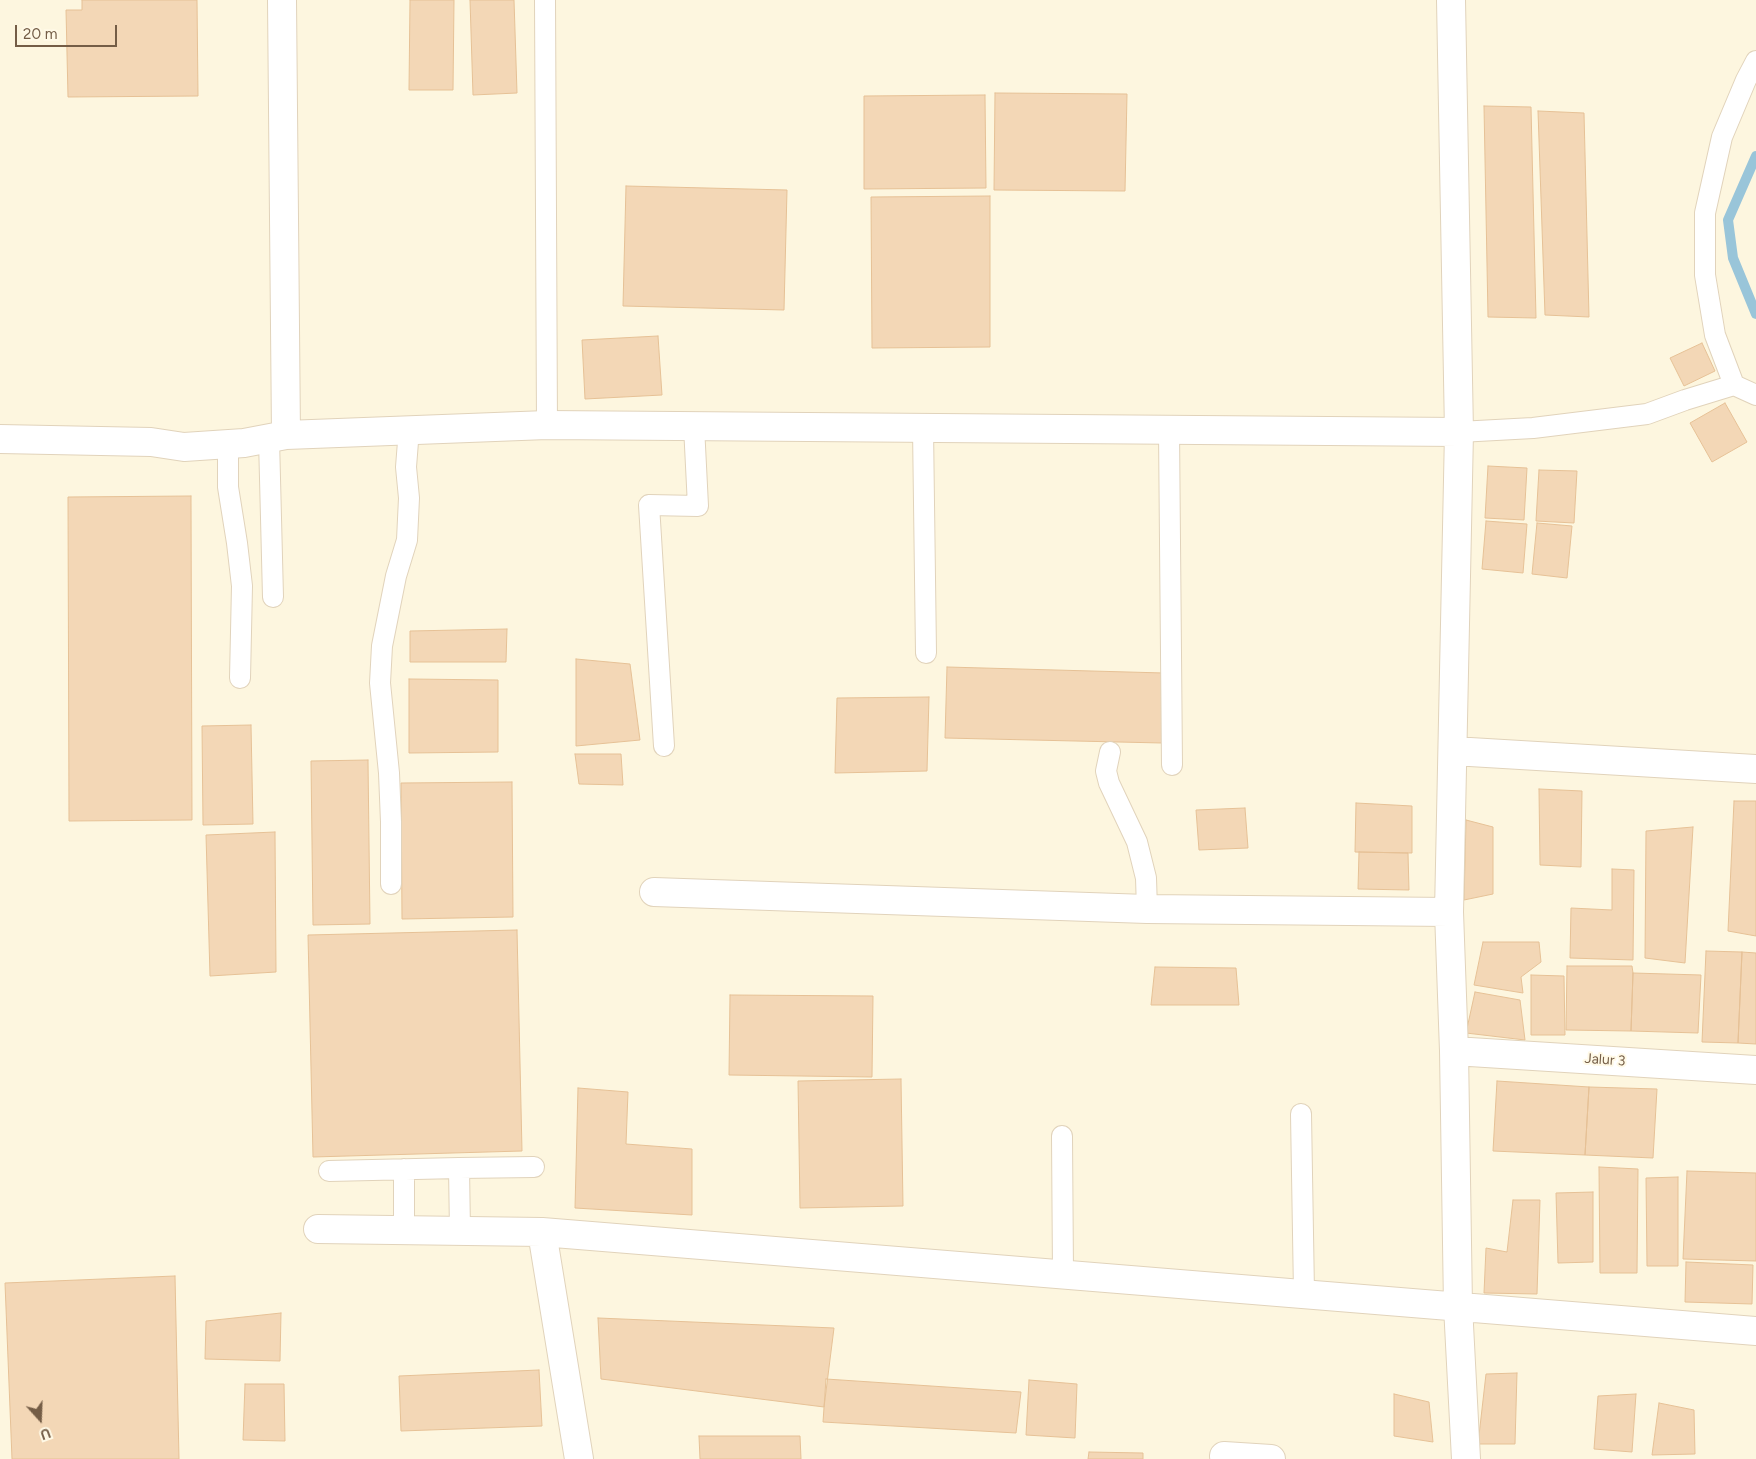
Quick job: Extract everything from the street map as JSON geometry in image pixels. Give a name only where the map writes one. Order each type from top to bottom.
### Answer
[{"type":"street","points":[[278,437],[282,0]]},
{"type":"street","points":[[1451,0],[1460,432],[1449,912],[1454,1051],[1458,1306],[1466,1459]]},
{"type":"street","points":[[0,440],[151,442],[184,446],[228,444],[278,437],[409,429],[547,425],[1460,432]]},
{"type":"street","points":[[1453,751],[1756,769]]},
{"type":"street","points":[[654,892],[1147,909],[1449,912]]},
{"type":"street","name":"Jalur 3","points":[[1454,1051],[1756,1070]]},
{"type":"street","points":[[318,1229],[542,1232],[1756,1331]]},
{"type":"street","points":[[542,1232],[579,1459]]},
{"type":"street","points":[[1224,1456],[1271,1459]]},
{"type":"lane","points":[[545,0],[547,425]]},
{"type":"lane","points":[[1734,386],[1713,327],[1705,275],[1704,213],[1722,138],[1756,61]]},
{"type":"lane","points":[[1460,432],[1533,428],[1647,414],[1685,400],[1734,386],[1756,395]]},
{"type":"lane","points":[[664,746],[649,505],[698,506],[694,426]]},
{"type":"lane","points":[[923,428],[926,653]]},
{"type":"lane","points":[[391,884],[390,773],[380,683],[382,646],[396,576],[407,540],[409,498],[406,467],[409,429]]},
{"type":"lane","points":[[1169,430],[1172,765]]},
{"type":"lane","points":[[273,598],[278,437]]},
{"type":"lane","points":[[228,444],[228,487],[238,542],[242,586],[240,678]]},
{"type":"lane","points":[[1110,752],[1106,771],[1109,783],[1137,842],[1146,878],[1147,909]]},
{"type":"lane","points":[[1301,1114],[1304,1293]]},
{"type":"lane","points":[[1062,1136],[1063,1274]]},
{"type":"lane","points":[[329,1171],[534,1167]]},
{"type":"lane","points":[[459,1168],[460,1231]]},
{"type":"lane","points":[[404,1169],[404,1230]]},
{"type":"building","points":[[82,0],[197,0],[198,96],[68,97],[66,10],[82,10]]},
{"type":"building","points":[[410,0],[454,0],[453,90],[409,90]]},
{"type":"building","points":[[470,0],[514,0],[517,93],[473,95]]},
{"type":"building","points":[[995,93],[1127,94],[1125,191],[994,190]]},
{"type":"building","points":[[985,95],[986,188],[864,189],[864,96]]},
{"type":"building","points":[[1484,106],[1531,107],[1536,318],[1488,317]]},
{"type":"building","points":[[1538,111],[1584,113],[1589,317],[1545,315]]},
{"type":"building","points":[[626,186],[787,190],[784,310],[623,306]]},
{"type":"building","points":[[990,196],[990,347],[872,348],[871,197]]},
{"type":"building","points":[[658,336],[662,395],[585,399],[582,340]]},
{"type":"building","points":[[1702,343],[1715,371],[1684,386],[1670,358]]},
{"type":"building","points":[[1725,403],[1747,442],[1712,462],[1690,423]]},
{"type":"building","points":[[1488,466],[1527,468],[1524,520],[1485,518]]},
{"type":"building","points":[[1539,470],[1577,471],[1574,523],[1536,521]]},
{"type":"building","points":[[191,496],[192,820],[69,821],[68,497]]},
{"type":"building","points":[[1486,521],[1527,524],[1523,573],[1482,569]]},
{"type":"building","points":[[1537,523],[1572,526],[1567,578],[1532,574]]},
{"type":"building","points":[[507,629],[506,662],[410,662],[410,631]]},
{"type":"building","points":[[576,659],[630,664],[640,740],[576,746]]},
{"type":"building","points":[[947,667],[1164,673],[1162,743],[945,738]]},
{"type":"building","points":[[409,679],[498,680],[498,752],[409,753]]},
{"type":"building","points":[[929,697],[927,771],[835,773],[837,698]]},
{"type":"building","points":[[251,725],[253,824],[203,825],[202,726]]},
{"type":"building","points":[[575,754],[621,754],[623,785],[579,784]]},
{"type":"building","points":[[368,760],[370,924],[313,925],[311,761]]},
{"type":"building","points":[[512,782],[513,917],[402,919],[401,783]]},
{"type":"building","points":[[1539,789],[1582,791],[1581,867],[1540,865]]},
{"type":"building","points":[[1734,801],[1756,801],[1756,936],[1728,931]]},
{"type":"building","points":[[1356,803],[1412,806],[1412,853],[1355,852]]},
{"type":"building","points":[[1245,808],[1248,848],[1199,850],[1196,810]]},
{"type":"building","points":[[1466,820],[1493,827],[1493,894],[1464,900]]},
{"type":"building","points":[[1693,827],[1685,963],[1645,958],[1646,831]]},
{"type":"building","points":[[275,832],[276,972],[210,976],[206,835]]},
{"type":"building","points":[[1359,852],[1408,853],[1409,890],[1358,889]]},
{"type":"building","points":[[1612,869],[1634,870],[1633,960],[1570,958],[1571,908],[1612,910]]},
{"type":"building","points":[[517,930],[522,1151],[313,1157],[308,935]]},
{"type":"building","points":[[1483,942],[1539,942],[1541,962],[1521,977],[1523,993],[1474,985]]},
{"type":"building","points":[[1706,951],[1742,952],[1738,1043],[1702,1042]]},
{"type":"building","points":[[1742,952],[1756,953],[1756,1044],[1738,1043]]},
{"type":"building","points":[[1567,966],[1632,966],[1631,1031],[1566,1030]]},
{"type":"building","points":[[1155,967],[1236,968],[1239,1005],[1151,1005]]},
{"type":"building","points":[[1633,973],[1701,975],[1698,1033],[1631,1031]]},
{"type":"building","points":[[1531,975],[1564,976],[1565,1035],[1531,1035]]},
{"type":"building","points":[[1475,992],[1520,1000],[1525,1040],[1466,1033]]},
{"type":"building","points":[[730,995],[873,996],[872,1077],[729,1075]]},
{"type":"building","points":[[901,1079],[903,1206],[800,1208],[798,1081]]},
{"type":"building","points":[[1497,1081],[1589,1087],[1585,1155],[1493,1151]]},
{"type":"building","points":[[1589,1087],[1657,1089],[1653,1158],[1585,1155]]},
{"type":"building","points":[[578,1088],[628,1092],[626,1144],[692,1149],[692,1215],[575,1208]]},
{"type":"building","points":[[1599,1167],[1638,1169],[1637,1273],[1600,1273]]},
{"type":"building","points":[[1687,1171],[1756,1173],[1756,1261],[1683,1259]]},
{"type":"building","points":[[1678,1177],[1678,1266],[1647,1266],[1646,1178]]},
{"type":"building","points":[[1593,1192],[1593,1262],[1558,1263],[1556,1193]]},
{"type":"building","points":[[1513,1200],[1540,1200],[1537,1294],[1484,1293],[1486,1248],[1507,1252]]},
{"type":"building","points":[[1686,1262],[1753,1265],[1752,1304],[1685,1302]]},
{"type":"building","points":[[175,1276],[179,1459],[12,1459],[5,1283]]},
{"type":"building","points":[[281,1313],[280,1361],[205,1359],[206,1321]]},
{"type":"building","points":[[598,1318],[834,1328],[824,1407],[601,1379]]},
{"type":"building","points":[[539,1370],[542,1426],[401,1431],[399,1376]]},
{"type":"building","points":[[1517,1373],[1515,1444],[1478,1444],[1486,1374]]},
{"type":"building","points":[[826,1379],[1021,1392],[1016,1433],[823,1422]]},
{"type":"building","points":[[1029,1380],[1077,1384],[1075,1438],[1026,1435]]},
{"type":"building","points":[[245,1384],[284,1384],[285,1441],[243,1440]]},
{"type":"building","points":[[1394,1394],[1429,1402],[1433,1442],[1394,1436]]},
{"type":"building","points":[[1636,1394],[1632,1452],[1594,1449],[1598,1396]]},
{"type":"building","points":[[1659,1403],[1694,1410],[1695,1454],[1652,1455]]},
{"type":"building","points":[[699,1436],[800,1436],[801,1459],[700,1459]]},
{"type":"building","points":[[1089,1452],[1143,1453],[1143,1459],[1088,1459]]},
{"type":"waterway","points":[[1756,156],[1728,220],[1733,258],[1756,314]]}]
